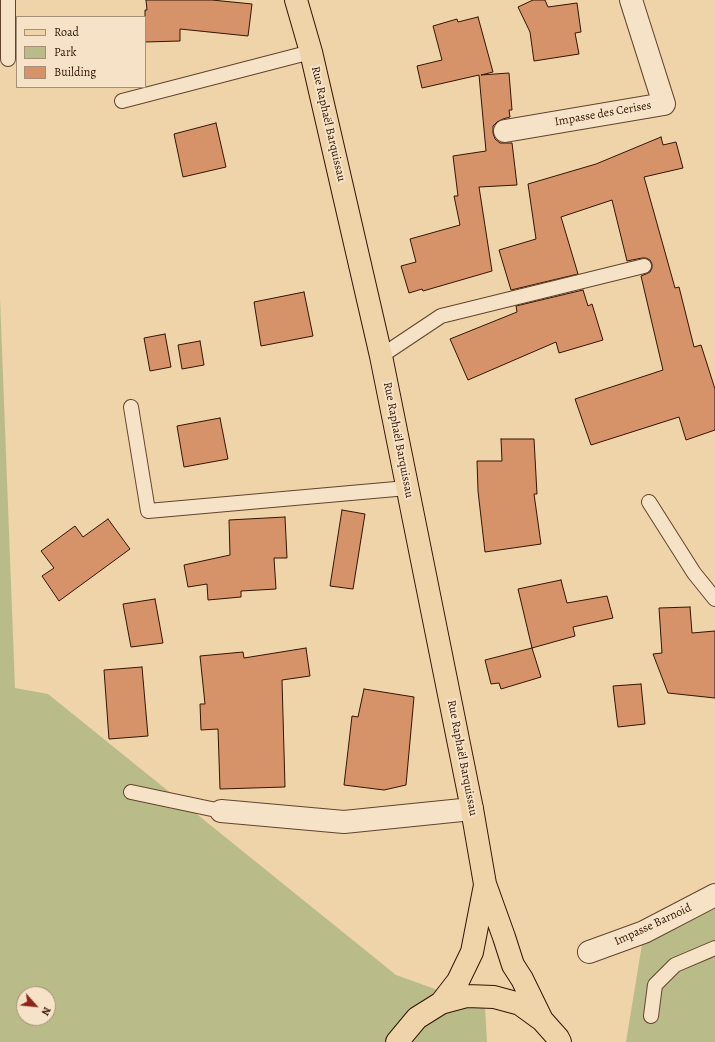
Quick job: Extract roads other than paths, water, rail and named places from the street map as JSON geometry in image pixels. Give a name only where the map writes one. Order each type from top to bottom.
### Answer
[{"type":"main road","name":"Rue Raphaël Barquissau","points":[[296,0],[312,52],[381,356],[472,808],[485,884],[513,965],[522,979],[542,1020]]},
{"type":"main road","name":"Rue Raphaël Barquissau","points":[[441,1003],[458,980],[472,952],[485,884]]},
{"type":"main road","points":[[397,1042],[417,1018],[441,1003],[467,996],[494,997],[520,1004],[542,1020],[560,1042]]},
{"type":"street","name":"Impasse des Cerises","points":[[505,131],[664,104],[631,0]]},
{"type":"street","points":[[221,811],[344,822],[472,808]]},
{"type":"street","name":"Impasse Barnoid","points":[[590,952],[644,932],[715,895]]},
{"type":"lane","points":[[8,0],[8,59]]},
{"type":"lane","points":[[122,101],[312,52]]},
{"type":"lane","points":[[381,356],[441,316],[644,266]]},
{"type":"lane","points":[[131,406],[148,511],[407,488]]},
{"type":"lane","points":[[649,502],[694,573],[715,599]]},
{"type":"lane","points":[[131,792],[221,811]]},
{"type":"lane","points":[[651,1016],[655,985],[675,965],[715,948]]}]
